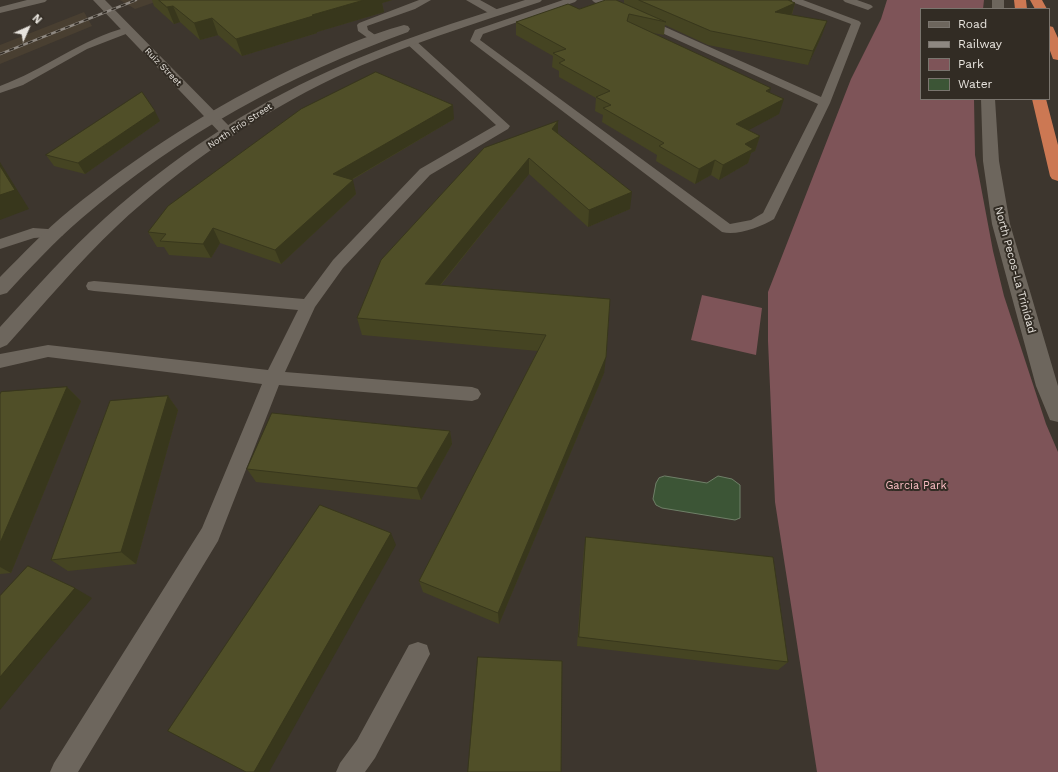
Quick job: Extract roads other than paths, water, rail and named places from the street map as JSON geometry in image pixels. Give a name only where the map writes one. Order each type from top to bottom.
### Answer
[{"type":"highway","points":[[1050,33],[1058,56]]},
{"type":"highway","points":[[1039,100],[1058,176]]},
{"type":"main road","points":[[0,10],[41,0]]},
{"type":"main road","name":"Ruiz Street","points":[[99,0],[228,133]]},
{"type":"main road","points":[[472,4],[493,0]]},
{"type":"main road","name":"North Frio Street","points":[[0,340],[111,222],[172,171],[228,133],[269,107],[332,75],[411,42],[536,0]]},
{"type":"main road","points":[[472,4],[496,13]]},
{"type":"main road","name":"North Frio Street","points":[[0,288],[75,215],[142,162],[245,98],[311,65],[415,25]]},
{"type":"main road","name":"North Pecos-La Trinidad","points":[[988,100],[991,161],[1001,224],[1047,386],[1058,413]]},
{"type":"lane","points":[[376,39],[363,31],[362,25],[412,8],[426,0]]},
{"type":"lane","points":[[572,0],[510,20],[479,32],[475,41],[727,230],[755,224],[769,216],[824,103],[856,23],[796,0]]},
{"type":"lane","points":[[597,0],[824,103]]},
{"type":"lane","points":[[848,0],[868,7]]},
{"type":"lane","points":[[496,13],[510,20]]},
{"type":"lane","points":[[0,90],[19,83],[83,46],[128,30]]},
{"type":"lane","points":[[63,772],[210,534],[273,378],[308,305],[338,264],[425,172],[504,126],[411,42]]},
{"type":"lane","points":[[0,244],[33,233],[57,233]]},
{"type":"lane","points":[[94,286],[308,305]]},
{"type":"lane","points":[[0,361],[48,351],[273,378],[472,394]]},
{"type":"lane","points":[[349,772],[366,749],[418,654]]},
{"type":"water","points":[[665,476],[707,483],[718,476],[732,479],[740,485],[740,518],[735,520],[662,508],[656,505],[653,499],[656,483],[659,478]]},
{"type":"railway","points":[[0,54],[136,0]]},
{"type":"park label","name":"Garcia Park","points":[[916,486]]}]
